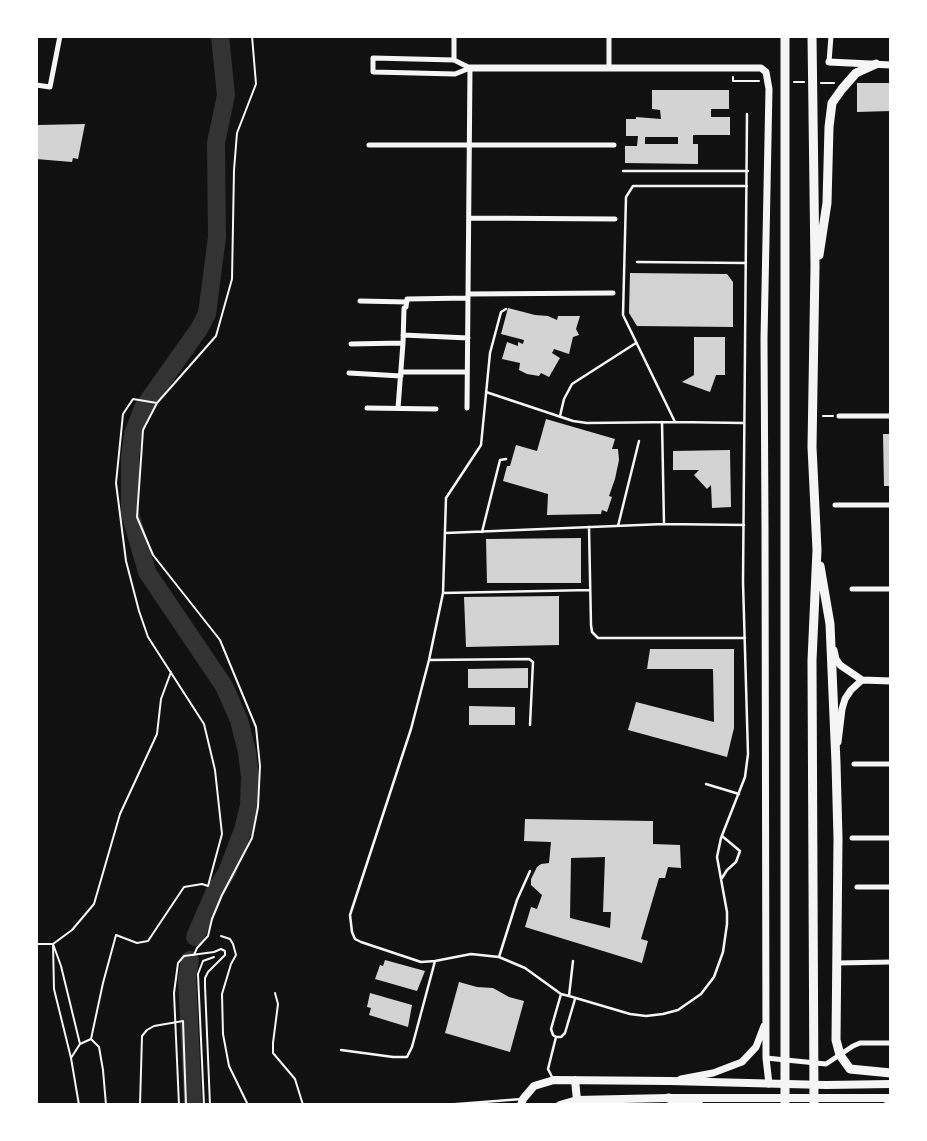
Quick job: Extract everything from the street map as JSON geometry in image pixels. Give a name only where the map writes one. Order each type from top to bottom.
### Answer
[{"type":"highway","points":[[784,39],[785,1105]]},
{"type":"highway","points":[[813,39],[815,267],[812,447],[817,550],[812,660],[814,1105]]},
{"type":"highway","points":[[815,267],[821,246],[827,204],[829,127],[832,103],[856,73],[876,64]]},
{"type":"highway","points":[[817,550],[830,624],[836,763],[838,838],[836,1040],[840,1056],[850,1070],[891,1073]]},
{"type":"highway","points":[[668,1098],[699,1105]]},
{"type":"main road","points":[[522,1102],[534,1086],[554,1080],[891,1084]]},
{"type":"main road","points":[[575,1080],[577,1100]]},
{"type":"main road","points":[[560,1105],[577,1100],[668,1098],[891,1098]]},
{"type":"street","points":[[36,85],[50,86],[60,36]]},
{"type":"street","points":[[454,36],[454,60]]},
{"type":"street","points":[[609,36],[609,68]]},
{"type":"street","points":[[831,36],[829,62],[891,65]]},
{"type":"street","points":[[470,68],[454,60],[373,58],[373,72],[455,74],[470,68],[761,68],[766,72],[769,89],[764,338],[766,1058],[769,1084]]},
{"type":"street","points":[[467,408],[470,68]]},
{"type":"street","points":[[369,145],[614,145]]},
{"type":"street","points":[[469,218],[614,219]]},
{"type":"street","points":[[398,408],[404,335],[404,308],[408,299],[614,293]]},
{"type":"street","points":[[360,301],[407,302]]},
{"type":"street","points":[[404,335],[468,338]]},
{"type":"street","points":[[351,344],[403,343]]},
{"type":"street","points":[[349,373],[467,372]]},
{"type":"street","points":[[367,408],[436,409]]},
{"type":"street","points":[[839,416],[891,416]]},
{"type":"street","points":[[835,505],[891,505]]},
{"type":"street","points":[[852,589],[891,589]]},
{"type":"street","points":[[830,624],[836,659],[845,670],[862,680],[891,681]]},
{"type":"street","points":[[836,763],[844,704],[850,690],[862,680]]},
{"type":"street","points":[[854,764],[891,764]]},
{"type":"street","points":[[852,838],[891,838]]},
{"type":"street","points":[[857,887],[891,887]]},
{"type":"street","points":[[837,962],[891,962]]},
{"type":"street","points":[[670,1081],[713,1073],[742,1062],[756,1047],[766,1019]]},
{"type":"street","points":[[766,1058],[826,1064],[852,1046],[860,1043],[891,1043]]},
{"type":"lane","points":[[506,310],[501,312],[490,353],[481,445],[446,498],[443,593],[429,660],[411,729],[350,915],[352,932],[355,939],[387,952],[421,962],[471,954],[499,957],[525,968],[561,994],[610,1009],[646,1016],[678,1010],[701,994],[714,977],[723,952],[728,924],[717,857],[722,836],[745,777],[748,754],[744,526],[747,114]]},
{"type":"lane","points":[[623,172],[748,171]]},
{"type":"lane","points":[[675,422],[623,315],[625,204],[629,191],[633,186],[747,186]]},
{"type":"lane","points":[[638,262],[746,263]]},
{"type":"lane","points":[[560,416],[566,393],[572,384],[636,343]]},
{"type":"lane","points":[[486,392],[573,421],[587,423],[744,423]]},
{"type":"lane","points":[[662,422],[664,524]]},
{"type":"lane","points":[[618,526],[639,441]]},
{"type":"lane","points":[[482,532],[500,460],[506,459]]},
{"type":"lane","points":[[446,533],[664,524],[744,526]]},
{"type":"lane","points":[[589,528],[592,632],[598,638],[745,638]]},
{"type":"lane","points":[[443,593],[590,590]]},
{"type":"lane","points":[[429,660],[529,658],[533,662],[530,725]]},
{"type":"lane","points":[[706,784],[739,794]]},
{"type":"lane","points":[[722,836],[740,851],[736,862],[727,870],[722,880]]},
{"type":"lane","points":[[499,957],[519,894],[530,871]]},
{"type":"lane","points":[[341,1050],[407,1057],[412,1046],[435,961]]},
{"type":"lane","points":[[569,996],[573,961]]},
{"type":"lane","points":[[556,1037],[551,1029],[561,994]]},
{"type":"lane","points":[[556,1037],[561,1037],[565,1034],[575,998]]},
{"type":"lane","points":[[554,1080],[548,1069],[556,1037]]},
{"type":"lane","points":[[444,1105],[522,1102]]},
{"type":"path","points":[[194,956],[196,948],[208,936],[212,919],[222,895],[252,838],[258,808],[260,766],[256,727],[220,640],[153,555],[137,518],[143,430],[156,403],[216,336],[232,279],[234,170],[237,133],[256,84],[252,36]]},
{"type":"path","points":[[733,81],[751,81]]},
{"type":"path","points":[[825,83],[835,83]]},
{"type":"path","points":[[91,1039],[116,935],[137,943],[148,941],[184,888],[202,884],[208,886],[222,834],[215,770],[204,724],[148,637],[126,561],[116,483],[123,414],[134,399],[156,403]]},
{"type":"path","points":[[813,416],[839,416]]},
{"type":"path","points":[[36,944],[53,944],[72,930],[94,904],[120,814],[157,734],[160,699],[171,672]]},
{"type":"path","points":[[221,936],[230,939],[236,955],[231,964],[222,994],[223,1034],[229,1066],[248,1105]]},
{"type":"path","points":[[53,944],[61,966],[80,1044]]},
{"type":"path","points":[[53,944],[54,989],[71,1058],[78,1105]]},
{"type":"path","points":[[179,1105],[174,993],[178,963],[184,956],[194,956],[221,949],[225,951],[225,955],[208,972],[204,986],[210,1105]]},
{"type":"path","points":[[214,952],[214,957]]},
{"type":"path","points":[[214,957],[219,961]]},
{"type":"path","points":[[204,1105],[198,974],[203,961],[214,957]]},
{"type":"path","points":[[276,993],[278,1004],[273,1043],[274,1053],[295,1079],[303,1105]]},
{"type":"path","points":[[140,1105],[142,1036],[154,1026],[182,1021],[186,1105]]},
{"type":"path","points":[[71,1058],[80,1044],[91,1039]]},
{"type":"path","points":[[91,1039],[99,1047],[106,1105]]},
{"type":"building","points":[[857,83],[891,83],[891,111],[857,112]]},
{"type":"building","points":[[652,90],[729,90],[729,109],[711,109],[711,117],[730,117],[730,135],[693,135],[693,144],[698,144],[698,164],[625,163],[625,146],[637,146],[638,136],[626,136],[626,119],[636,119],[636,117],[661,119],[660,110],[652,109]],"holes":[[[645,137],[678,137],[678,144],[645,144]]]},
{"type":"building","points":[[85,124],[78,159],[73,158],[72,162],[36,159],[38,125]]},
{"type":"building","points":[[630,273],[727,274],[733,282],[733,327],[637,326],[629,313]]},
{"type":"building","points":[[508,308],[535,315],[548,316],[557,320],[558,316],[580,316],[576,329],[579,335],[573,337],[569,354],[554,349],[552,353],[560,358],[549,377],[541,373],[539,376],[527,374],[519,370],[520,363],[502,359],[507,342],[518,346],[518,342],[523,344],[524,340],[501,334]]},
{"type":"building","points":[[694,337],[725,337],[725,375],[716,375],[710,392],[682,382],[694,375]]},
{"type":"building","points":[[546,419],[615,439],[612,449],[618,449],[619,460],[609,496],[612,497],[607,512],[602,510],[601,514],[547,515],[548,494],[503,481],[516,445],[537,451]]},
{"type":"building","points":[[883,434],[891,434],[891,486],[884,486]]},
{"type":"building","points":[[730,450],[731,507],[712,508],[711,485],[707,489],[694,475],[699,470],[673,470],[673,451]]},
{"type":"building","points":[[581,538],[581,583],[487,583],[486,539]]},
{"type":"building","points":[[559,596],[559,645],[466,647],[464,597]]},
{"type":"building","points":[[650,649],[734,649],[734,728],[727,757],[628,730],[636,702],[714,722],[713,669],[647,669]]},
{"type":"building","points":[[528,668],[528,688],[468,688],[468,669]]},
{"type":"building","points":[[469,706],[515,707],[515,725],[469,725]]},
{"type":"building","points":[[525,819],[653,821],[653,844],[680,845],[681,868],[668,867],[665,878],[659,878],[641,939],[648,941],[642,963],[525,927],[531,907],[537,909],[542,895],[531,885],[531,879],[537,867],[541,864],[549,863],[551,842],[524,841]],"holes":[[[605,857],[603,912],[611,912],[610,928],[570,918],[571,858]]]},
{"type":"building","points":[[385,960],[425,971],[417,991],[375,979],[380,965],[383,966]]},
{"type":"building","points":[[459,982],[477,987],[493,988],[509,997],[524,1001],[510,1052],[445,1033]]},
{"type":"building","points":[[370,993],[412,1005],[408,1027],[369,1015],[371,1008],[367,1007]]},
{"type":"waterway","points":[[195,937],[214,893],[227,872],[243,830],[249,805],[250,777],[247,752],[239,720],[224,686],[147,572],[130,513],[130,457],[133,434],[143,408],[199,329],[207,314],[217,237],[216,143],[226,95],[220,36]]},
{"type":"waterway","points":[[190,960],[187,978],[193,1105]]}]
